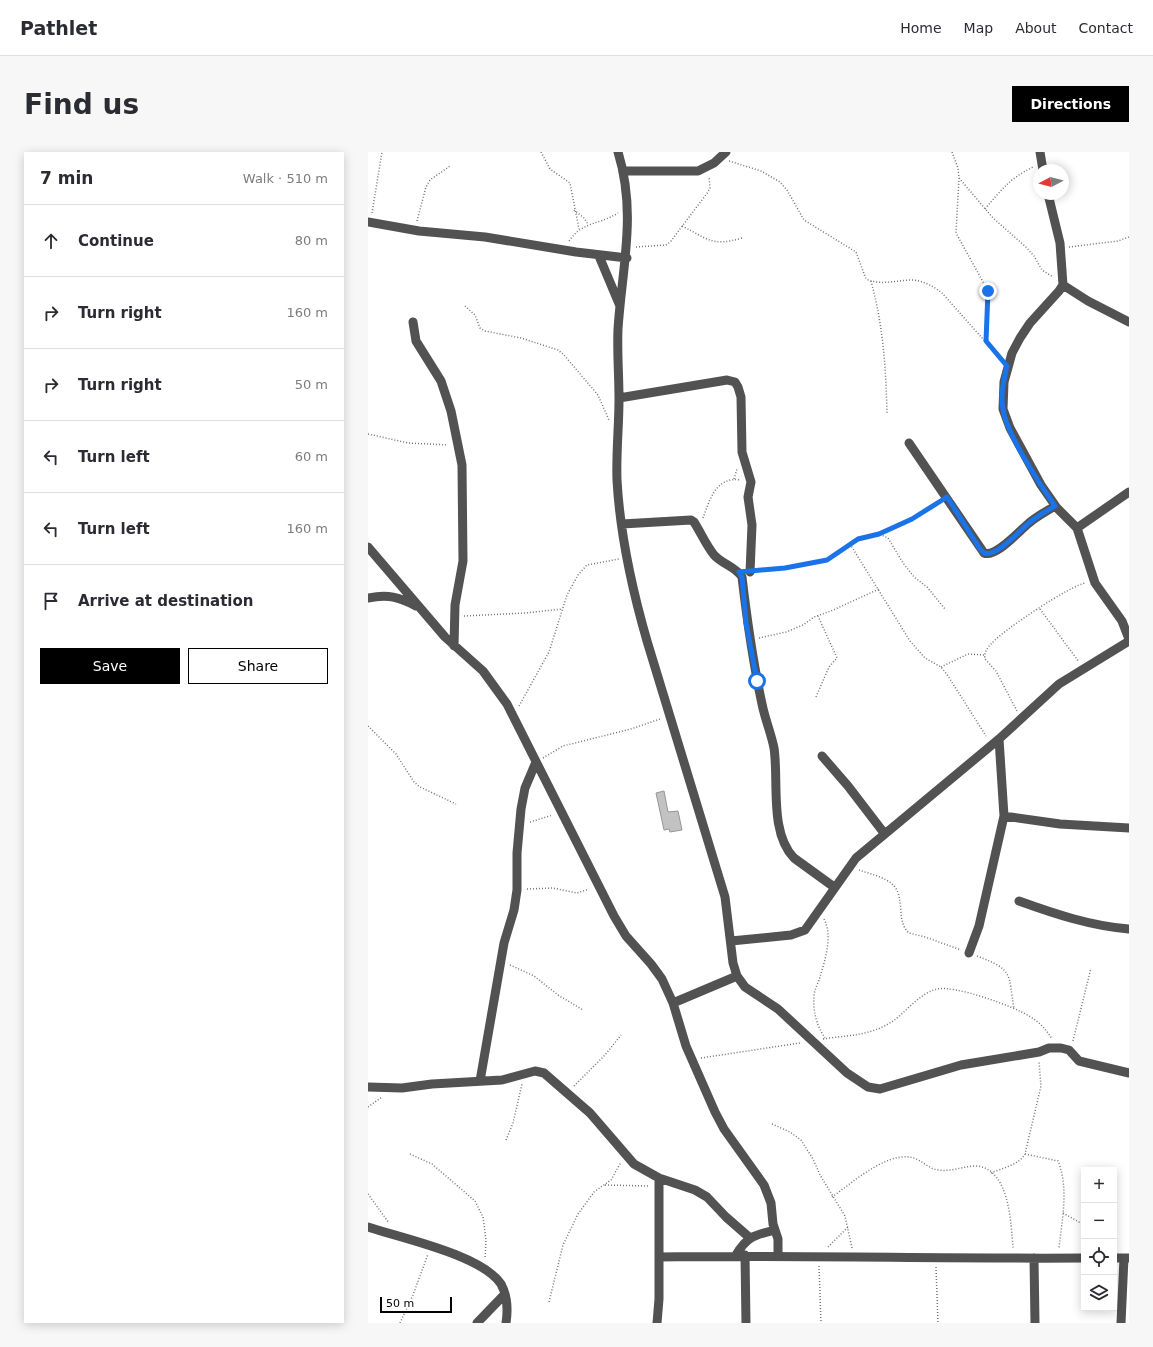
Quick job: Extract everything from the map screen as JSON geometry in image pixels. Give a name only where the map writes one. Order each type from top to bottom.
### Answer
[{"type":"street","points":[[618,152],[624,171],[628,208],[626,258],[620,306],[617,351],[619,398],[618,481],[626,557],[638,610],[725,897],[733,963],[737,976],[745,987],[778,1010],[813,1040],[847,1073],[868,1087],[880,1089],[961,1066],[1038,1052],[1049,1048],[1069,1050],[1079,1061],[1129,1073]]},
{"type":"street","points":[[624,171],[698,171],[706,169],[726,152]]},
{"type":"street","points":[[1040,152],[1042,164]]},
{"type":"street","points":[[731,942],[798,933],[805,930],[819,912],[848,867],[884,833],[995,742],[1059,684],[1084,668],[1128,634],[1122,621],[1096,583],[1078,528],[1055,506],[1041,486],[1005,418],[1002,395],[1007,366],[1020,338],[1059,292],[1063,283],[1057,228],[1050,200]]},
{"type":"street","points":[[369,222],[415,231],[485,237],[599,256],[626,258]]},
{"type":"street","points":[[599,256],[620,306]]},
{"type":"street","points":[[1063,283],[1088,300],[1129,322]]},
{"type":"street","points":[[413,322],[416,341],[441,381],[451,411],[463,480],[463,561],[454,617],[454,646]]},
{"type":"street","points":[[619,398],[727,380],[734,382],[741,397],[741,448],[751,482],[748,497],[752,524],[750,572]]},
{"type":"street","points":[[909,443],[947,497],[980,549],[987,554],[1008,542],[1029,523],[1055,506]]},
{"type":"street","points":[[1078,528],[1129,492]]},
{"type":"street","points":[[622,524],[691,520],[699,529],[714,555],[721,562],[739,572],[742,577],[750,640],[762,706],[773,747],[776,765],[777,809],[784,842],[794,858],[834,887]]},
{"type":"street","points":[[368,546],[454,646],[484,671],[507,704],[513,719],[626,936],[662,979],[673,1003],[692,1060],[724,1129],[764,1185],[771,1203],[775,1230],[779,1244],[778,1256]]},
{"type":"street","points":[[368,598],[383,596],[398,597],[419,607]]},
{"type":"street","points":[[969,953],[979,926],[1004,816],[995,742]]},
{"type":"street","points":[[822,756],[848,786],[884,833]]},
{"type":"street","points":[[480,1081],[504,943],[514,910],[517,890],[519,825],[525,788],[536,762]]},
{"type":"street","points":[[1004,816],[1060,824],[1129,828]]},
{"type":"street","points":[[1019,901],[1080,921],[1109,927],[1129,929]]},
{"type":"street","points":[[673,1003],[737,976]]},
{"type":"street","points":[[368,1087],[393,1088],[502,1080],[535,1071],[544,1073],[590,1113],[625,1156],[634,1164],[659,1182],[695,1190],[707,1197],[726,1217],[750,1238]]},
{"type":"street","points":[[657,1323],[659,1182]]},
{"type":"street","points":[[368,1227],[462,1257],[483,1269],[500,1283],[505,1294],[506,1323]]},
{"type":"street","points":[[746,1323],[741,1255],[742,1244],[750,1238],[775,1230]]},
{"type":"street","points":[[659,1257],[741,1255],[818,1257],[1081,1258]]},
{"type":"street","points":[[1034,1258],[1035,1323]]},
{"type":"street","points":[[1121,1323],[1127,1258]]},
{"type":"street","points":[[477,1323],[505,1294]]},
{"type":"path","points":[[369,222],[375,203],[382,152]]},
{"type":"path","points":[[542,152],[550,169],[570,183],[574,210],[579,229]]},
{"type":"path","points":[[952,152],[958,168],[959,178],[956,229],[969,260],[988,291],[986,341]]},
{"type":"path","points":[[719,159],[761,171],[780,182],[787,190],[804,220],[856,252],[863,275],[866,279],[887,283],[914,280],[931,285],[942,292],[1007,366]]},
{"type":"path","points":[[415,231],[426,187],[430,180],[450,166]]},
{"type":"path","points":[[626,248],[666,245],[672,241],[710,188],[710,180],[706,169]]},
{"type":"path","points":[[985,209],[1005,185],[1014,178],[1033,170]]},
{"type":"path","points":[[959,178],[996,221],[1026,247],[1034,256],[1042,270],[1063,283]]},
{"type":"path","points":[[562,250],[579,229],[588,225],[603,222],[628,208]]},
{"type":"path","points":[[574,210],[584,218],[588,225]]},
{"type":"path","points":[[682,226],[714,242],[728,242],[742,238]]},
{"type":"path","points":[[1061,255],[1072,245],[1118,241],[1129,237]]},
{"type":"path","points":[[871,281],[878,305],[885,361],[887,413]]},
{"type":"path","points":[[465,306],[475,315],[480,328],[485,332],[521,338],[558,350],[598,395],[610,424]]},
{"type":"path","points":[[368,434],[408,443],[436,446],[458,445]]},
{"type":"path","points":[[699,529],[716,488],[725,481],[734,479],[751,482]]},
{"type":"path","points":[[750,572],[822,562],[858,539],[879,534],[924,513],[947,497]]},
{"type":"path","points":[[879,534],[888,538],[903,563],[914,577],[927,587],[945,609]]},
{"type":"path","points":[[850,544],[910,641],[925,658],[941,667],[995,742]]},
{"type":"path","points":[[513,719],[524,694],[549,652],[563,609],[578,574],[587,565],[626,557]]},
{"type":"path","points":[[1020,718],[996,671],[986,661],[984,655],[986,649],[998,637],[1079,584],[1096,583]]},
{"type":"path","points":[[750,640],[786,632],[879,589]]},
{"type":"path","points":[[454,617],[563,609]]},
{"type":"path","points":[[1039,609],[1062,636],[1084,668]]},
{"type":"path","points":[[816,697],[829,667],[837,658],[818,616]]},
{"type":"path","points":[[941,667],[968,654],[984,655]]},
{"type":"path","points":[[536,762],[563,746],[631,729],[670,715]]},
{"type":"path","points":[[368,726],[396,754],[414,782],[420,787],[456,804]]},
{"type":"path","points":[[519,825],[562,812]]},
{"type":"path","points":[[848,867],[883,879],[895,886],[898,893],[903,926],[909,933],[925,937],[1002,966],[1009,980],[1014,1009]]},
{"type":"path","points":[[517,890],[554,888],[580,893],[598,884]]},
{"type":"path","points":[[819,912],[826,921],[828,940],[820,978],[814,991],[814,1005],[817,1024],[825,1038]]},
{"type":"path","points":[[501,961],[534,976],[558,995],[583,1010]]},
{"type":"path","points":[[1069,1050],[1076,1033],[1082,998],[1091,968]]},
{"type":"path","points":[[692,1060],[760,1050],[825,1038],[850,1037],[877,1030],[893,1021],[924,996],[939,989],[977,994],[1028,1015],[1047,1030],[1054,1042]]},
{"type":"path","points":[[568,1093],[621,1035]]},
{"type":"path","points":[[991,1173],[1014,1163],[1025,1154],[1041,1086],[1038,1052]]},
{"type":"path","points":[[506,1140],[513,1123],[523,1075]]},
{"type":"path","points":[[368,1107],[393,1088]]},
{"type":"path","points":[[772,1124],[790,1132],[801,1140],[813,1159],[832,1197],[844,1216],[848,1226],[853,1257]]},
{"type":"path","points":[[410,1154],[432,1164],[475,1201],[483,1217],[486,1240],[483,1269]]},
{"type":"path","points":[[1025,1154],[1058,1161],[1064,1182],[1063,1213],[1058,1258]]},
{"type":"path","points":[[549,1302],[561,1250],[571,1228],[590,1196],[611,1180],[625,1156]]},
{"type":"path","points":[[832,1197],[879,1165],[901,1157],[916,1158],[934,1170],[947,1171],[975,1166],[982,1168],[991,1173],[1004,1190],[1009,1207],[1014,1258]]},
{"type":"path","points":[[605,1185],[659,1182]]},
{"type":"path","points":[[368,1194],[385,1215],[393,1236]]},
{"type":"path","points":[[1063,1213],[1081,1223]]},
{"type":"path","points":[[821,1323],[818,1257],[848,1226]]},
{"type":"path","points":[[400,1323],[414,1295],[422,1266],[431,1247]]},
{"type":"path","points":[[936,1258],[938,1323]]},
{"type":"building","points":[[664,791],[668,812],[678,811],[682,830],[670,832],[669,829],[664,830],[656,793]]},
{"type":"route","points":[[757,681],[746,623],[742,577],[739,572],[762,571],[822,562],[858,539],[879,534],[898,526],[924,513],[947,497],[980,549],[984,553],[990,554],[1008,542],[1029,523],[1055,506],[1041,486],[1016,442],[1005,418],[1002,395],[1007,366],[986,341],[988,291]]}]
